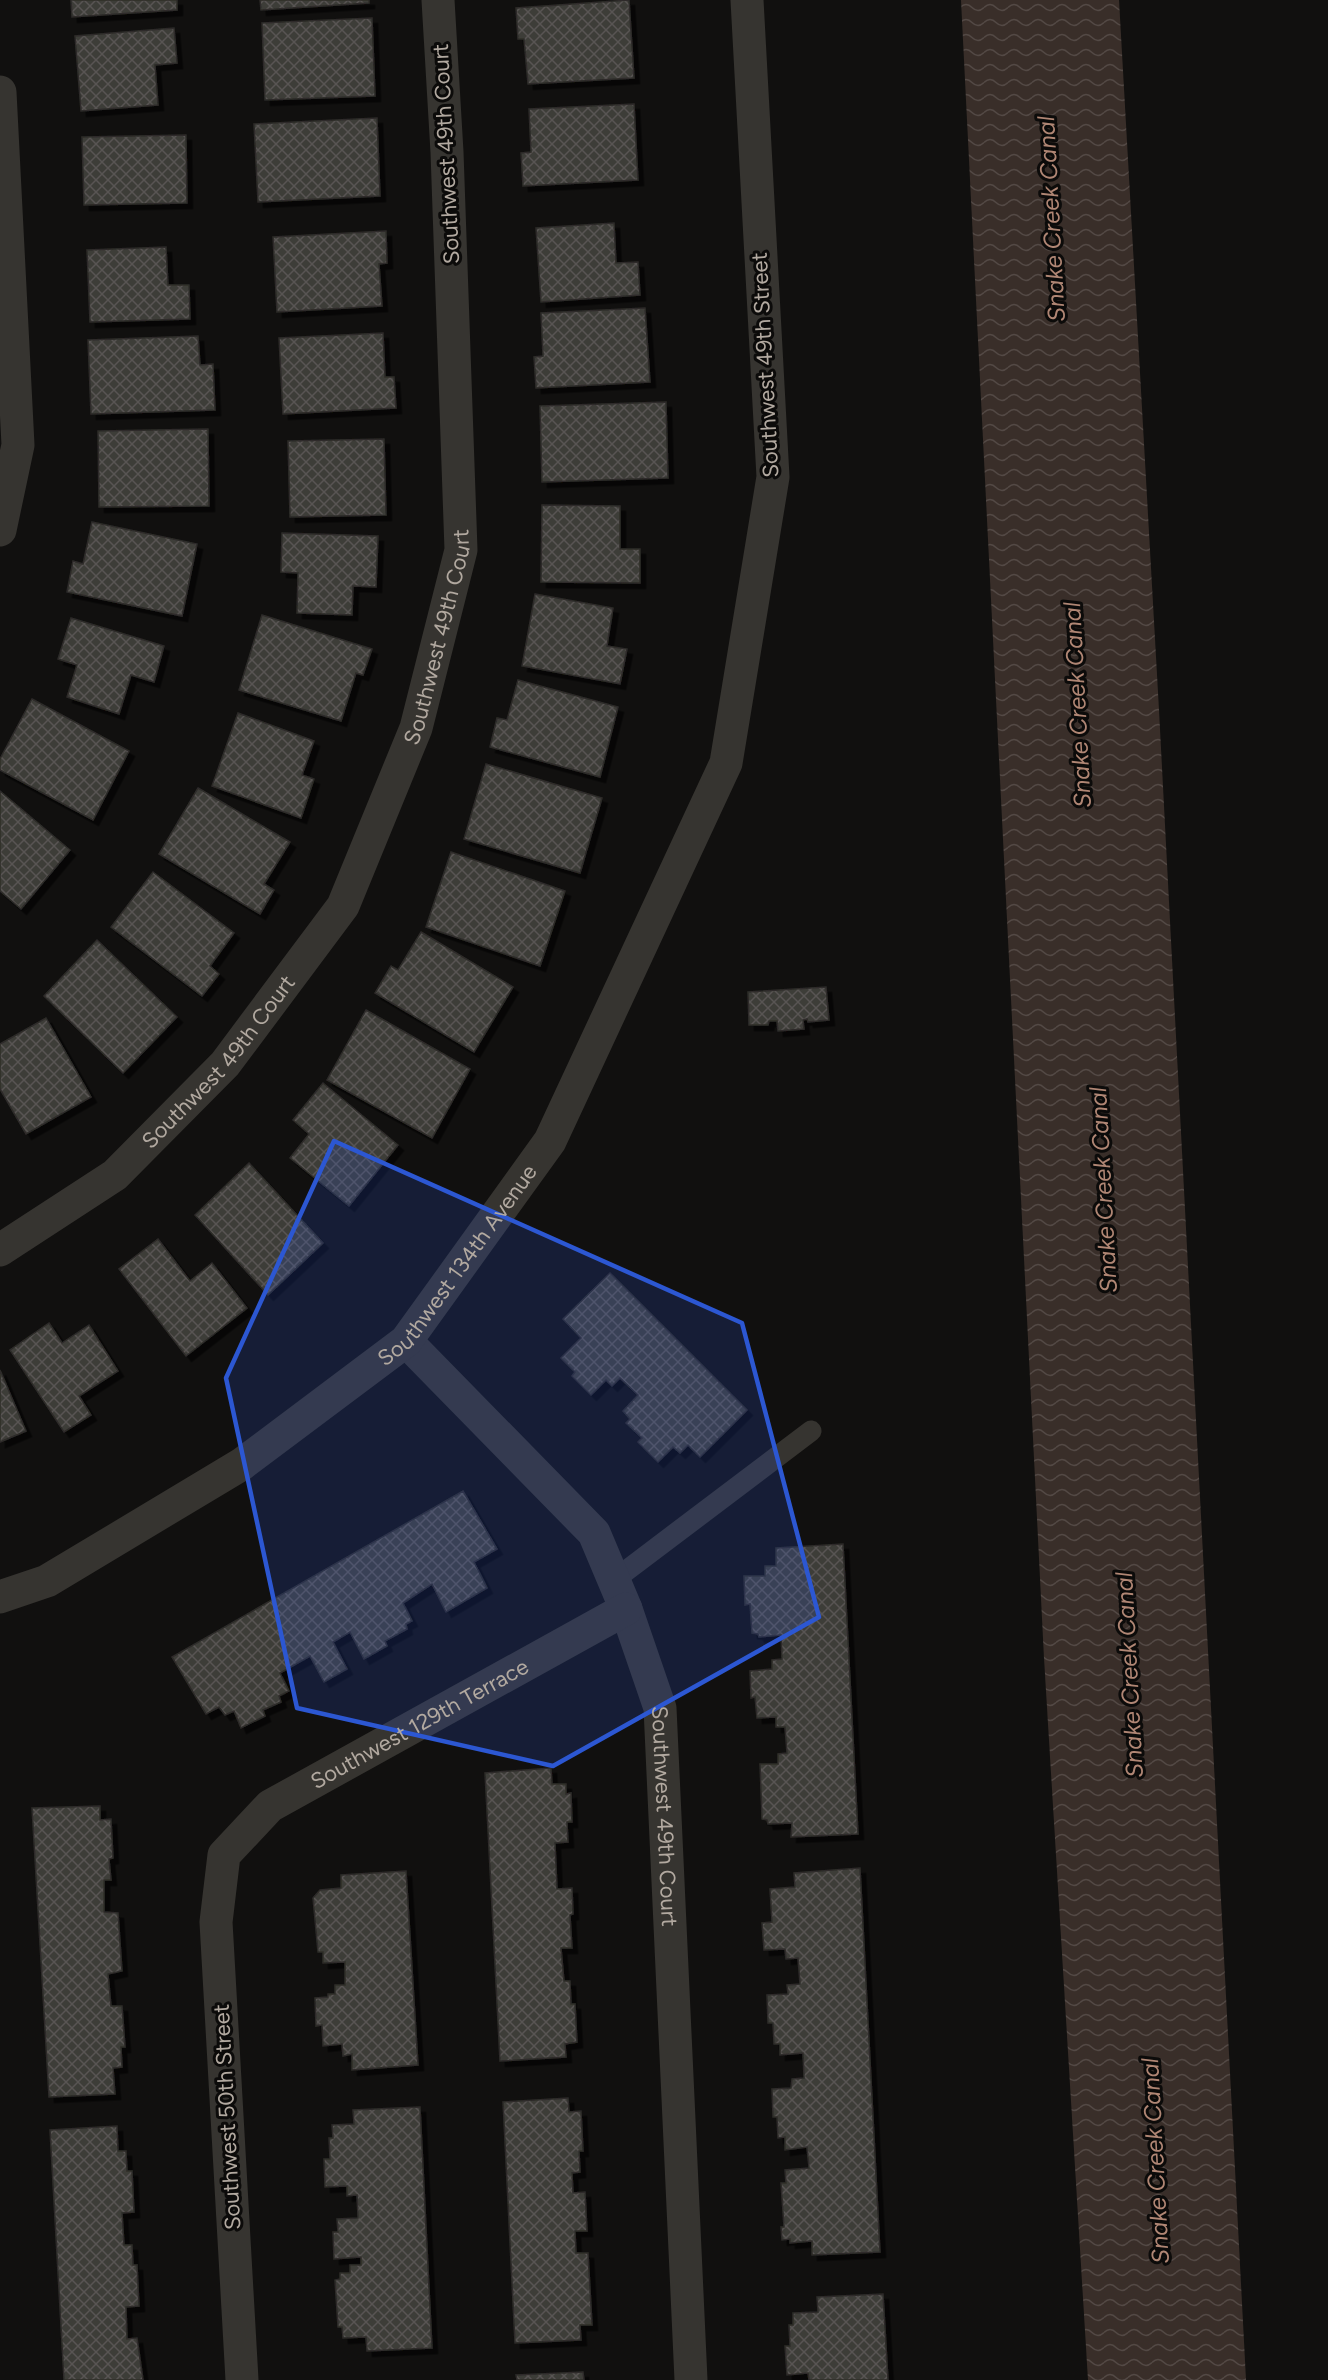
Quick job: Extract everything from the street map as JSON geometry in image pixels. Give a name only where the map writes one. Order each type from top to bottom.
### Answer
[{"type":"street","name":"Southwest 49th Court","points":[[0,1250],[115,1175],[225,1064],[343,906],[416,728],[461,550],[447,152],[438,0]]},
{"type":"street","name":"Southwest 49th Street","points":[[726,763],[773,477],[747,0]]},
{"type":"street","points":[[0,92],[18,445],[0,530]]},
{"type":"street","name":"Southwest 134th Avenue","points":[[0,1597],[46,1581],[242,1464],[406,1341],[550,1141],[726,763]]},
{"type":"street","name":"Southwest 49th Court","points":[[406,1341],[594,1533],[620,1595],[660,1708],[691,2380]]},
{"type":"street","name":"Southwest 129th Terrace","points":[[224,1855],[270,1806],[620,1595]]},
{"type":"street","name":"Southwest 50th Street","points":[[224,1855],[216,1922],[242,2380]]},
{"type":"lane","points":[[620,1595],[811,1431]]},
{"type":"highlighted area","points":[[334,1141],[742,1323],[819,1617],[553,1766],[297,1708],[226,1378]]},
{"type":"water","name":"Snake Creek Canal","points":[[961,0],[1119,0],[1159,710],[1246,2380],[1088,2380],[1044,1658]]},
{"type":"building","points":[[71,0],[177,0],[177,10],[72,17]]},
{"type":"building","points":[[260,0],[369,0],[369,3],[261,10]]},
{"type":"building","points":[[629,0],[634,78],[528,84],[524,39],[518,39],[516,8]]},
{"type":"building","points":[[372,18],[375,96],[265,100],[262,23]]},
{"type":"building","points":[[174,28],[177,63],[155,65],[158,105],[81,111],[75,36]]},
{"type":"building","points":[[634,104],[638,180],[523,186],[521,153],[531,152],[529,109]]},
{"type":"building","points":[[377,118],[380,196],[258,202],[254,124]]},
{"type":"building","points":[[186,135],[187,203],[84,205],[82,137]]},
{"type":"building","points":[[614,223],[616,263],[638,262],[640,295],[541,302],[536,228]]},
{"type":"building","points":[[386,231],[387,263],[379,264],[382,306],[277,312],[273,237]]},
{"type":"building","points":[[166,247],[168,285],[189,285],[190,319],[90,322],[87,250]]},
{"type":"building","points":[[645,308],[650,382],[536,388],[534,357],[543,356],[541,313]]},
{"type":"building","points":[[383,333],[385,377],[394,377],[396,408],[283,414],[279,338]]},
{"type":"building","points":[[198,336],[200,365],[213,364],[215,410],[91,414],[88,340]]},
{"type":"building","points":[[666,402],[668,478],[542,482],[540,406]]},
{"type":"building","points":[[208,429],[209,506],[99,507],[98,431]]},
{"type":"building","points":[[384,439],[386,515],[290,517],[288,441]]},
{"type":"building","points":[[542,505],[620,506],[620,549],[640,549],[640,583],[541,582]]},
{"type":"building","points":[[92,522],[197,544],[182,616],[67,592],[73,561],[83,564]]},
{"type":"building","points":[[282,533],[378,536],[376,587],[353,586],[352,615],[297,613],[298,573],[281,572]]},
{"type":"building","points":[[535,594],[613,608],[607,646],[627,649],[620,684],[522,666]]},
{"type":"building","points":[[262,615],[372,649],[363,675],[356,673],[341,721],[239,690]]},
{"type":"building","points":[[71,618],[164,646],[154,682],[131,675],[119,714],[67,697],[77,665],[58,659]]},
{"type":"building","points":[[518,680],[618,707],[600,777],[490,747],[497,718],[507,720]]},
{"type":"building","points":[[32,699],[129,751],[93,820],[0,770],[0,759]]},
{"type":"building","points":[[238,713],[314,741],[302,775],[314,779],[301,818],[212,786]]},
{"type":"building","points":[[486,764],[602,798],[580,873],[464,839]]},
{"type":"building","points":[[198,788],[290,842],[264,884],[274,890],[260,914],[159,854]]},
{"type":"building","points":[[0,791],[70,850],[21,909],[0,891]]},
{"type":"building","points":[[451,852],[565,891],[540,966],[426,927]]},
{"type":"building","points":[[153,872],[234,933],[210,966],[219,974],[202,996],[111,927]]},
{"type":"building","points":[[421,932],[513,987],[474,1052],[375,993],[391,966],[398,970]]},
{"type":"building","points":[[97,940],[177,1017],[123,1073],[44,996]]},
{"type":"building","points":[[826,987],[829,1020],[808,1022],[807,1019],[803,1020],[804,1029],[778,1031],[777,1021],[769,1021],[768,1025],[749,1025],[748,992]]},
{"type":"building","points":[[366,1010],[470,1069],[432,1138],[327,1080]]},
{"type":"building","points":[[46,1018],[91,1097],[26,1134],[0,1089],[0,1044]]},
{"type":"building","points":[[323,1083],[398,1145],[349,1206],[290,1158],[309,1134],[293,1120]]},
{"type":"building","points":[[249,1163],[323,1243],[268,1295],[195,1215]]},
{"type":"building","points":[[158,1239],[190,1281],[212,1263],[247,1308],[186,1356],[119,1269]]},
{"type":"building","points":[[610,1273],[747,1410],[700,1457],[688,1445],[680,1453],[673,1447],[658,1462],[638,1442],[642,1438],[626,1423],[630,1419],[623,1411],[638,1395],[620,1378],[612,1386],[606,1380],[591,1395],[572,1376],[575,1372],[561,1358],[581,1338],[563,1319]]},
{"type":"building","points":[[49,1323],[62,1343],[89,1325],[118,1371],[79,1396],[91,1415],[64,1432],[10,1350]]},
{"type":"building","points":[[0,1370],[26,1431],[0,1442]]},
{"type":"building","points":[[463,1491],[497,1549],[474,1562],[487,1588],[446,1612],[432,1584],[403,1603],[412,1621],[406,1624],[407,1629],[385,1641],[387,1646],[364,1659],[350,1632],[333,1642],[347,1669],[324,1682],[310,1656],[280,1673],[289,1691],[279,1696],[281,1702],[263,1710],[265,1716],[241,1728],[234,1711],[225,1715],[219,1707],[206,1714],[172,1657]]},
{"type":"building","points":[[843,1544],[858,1834],[791,1837],[792,1823],[768,1824],[767,1820],[762,1819],[760,1764],[778,1764],[778,1754],[787,1753],[785,1727],[776,1727],[776,1717],[757,1718],[755,1697],[751,1698],[750,1671],[772,1669],[772,1660],[782,1659],[781,1635],[759,1637],[758,1634],[752,1633],[750,1604],[745,1605],[744,1576],[765,1576],[765,1566],[776,1566],[776,1548]]},
{"type":"building","points":[[551,1768],[552,1784],[566,1784],[566,1794],[571,1793],[572,1822],[567,1822],[568,1842],[555,1843],[557,1889],[572,1888],[573,1914],[570,1915],[572,1948],[561,1948],[564,1981],[570,1981],[571,2004],[575,2004],[577,2042],[565,2044],[566,2057],[500,2061],[485,1773]]},
{"type":"building","points":[[100,1806],[100,1820],[111,1819],[113,1858],[109,1859],[111,1880],[104,1880],[104,1912],[118,1913],[122,1971],[108,1974],[111,2006],[122,2006],[125,2047],[121,2047],[122,2067],[113,2068],[115,2094],[49,2097],[32,1808]]},
{"type":"building","points":[[860,1868],[880,2252],[812,2255],[812,2241],[790,2243],[790,2239],[782,2240],[781,2227],[784,2227],[781,2183],[786,2183],[785,2170],[809,2168],[807,2147],[785,2150],[785,2137],[778,2138],[777,2117],[773,2117],[772,2089],[791,2088],[792,2079],[804,2078],[803,2053],[780,2055],[780,2044],[774,2044],[773,2023],[768,2023],[767,1995],[788,1994],[787,1985],[800,1984],[798,1958],[786,1959],[785,1949],[764,1950],[762,1923],[772,1922],[770,1889],[795,1887],[794,1873]]},
{"type":"building","points":[[406,1871],[418,2065],[352,2070],[352,2054],[343,2056],[342,2044],[323,2046],[322,2025],[316,2026],[315,1998],[335,1994],[335,1985],[345,1985],[345,1962],[323,1963],[323,1952],[318,1952],[313,1898],[320,1890],[341,1888],[341,1875]]},
{"type":"building","points":[[568,2098],[569,2112],[581,2111],[583,2151],[579,2151],[580,2172],[572,2173],[573,2193],[585,2192],[587,2231],[575,2231],[576,2253],[588,2253],[592,2325],[580,2325],[581,2340],[515,2343],[503,2102]]},
{"type":"building","points":[[420,2107],[432,2348],[367,2351],[366,2337],[343,2338],[342,2327],[338,2327],[335,2280],[340,2279],[340,2273],[350,2273],[350,2265],[361,2265],[361,2257],[334,2259],[333,2232],[338,2232],[337,2219],[358,2218],[357,2195],[347,2196],[347,2186],[325,2187],[324,2159],[330,2159],[329,2138],[333,2138],[332,2125],[354,2124],[353,2110]]},
{"type":"building","points":[[117,2126],[118,2151],[126,2151],[127,2171],[132,2171],[134,2212],[122,2213],[124,2245],[132,2245],[133,2265],[137,2265],[139,2306],[126,2307],[127,2339],[137,2338],[143,2380],[64,2380],[50,2130]]},
{"type":"building","points":[[883,2294],[888,2380],[809,2380],[808,2373],[787,2375],[785,2346],[790,2346],[789,2325],[793,2325],[793,2313],[818,2312],[817,2297]]},
{"type":"building","points":[[583,2372],[584,2380],[517,2380],[516,2375]]}]
